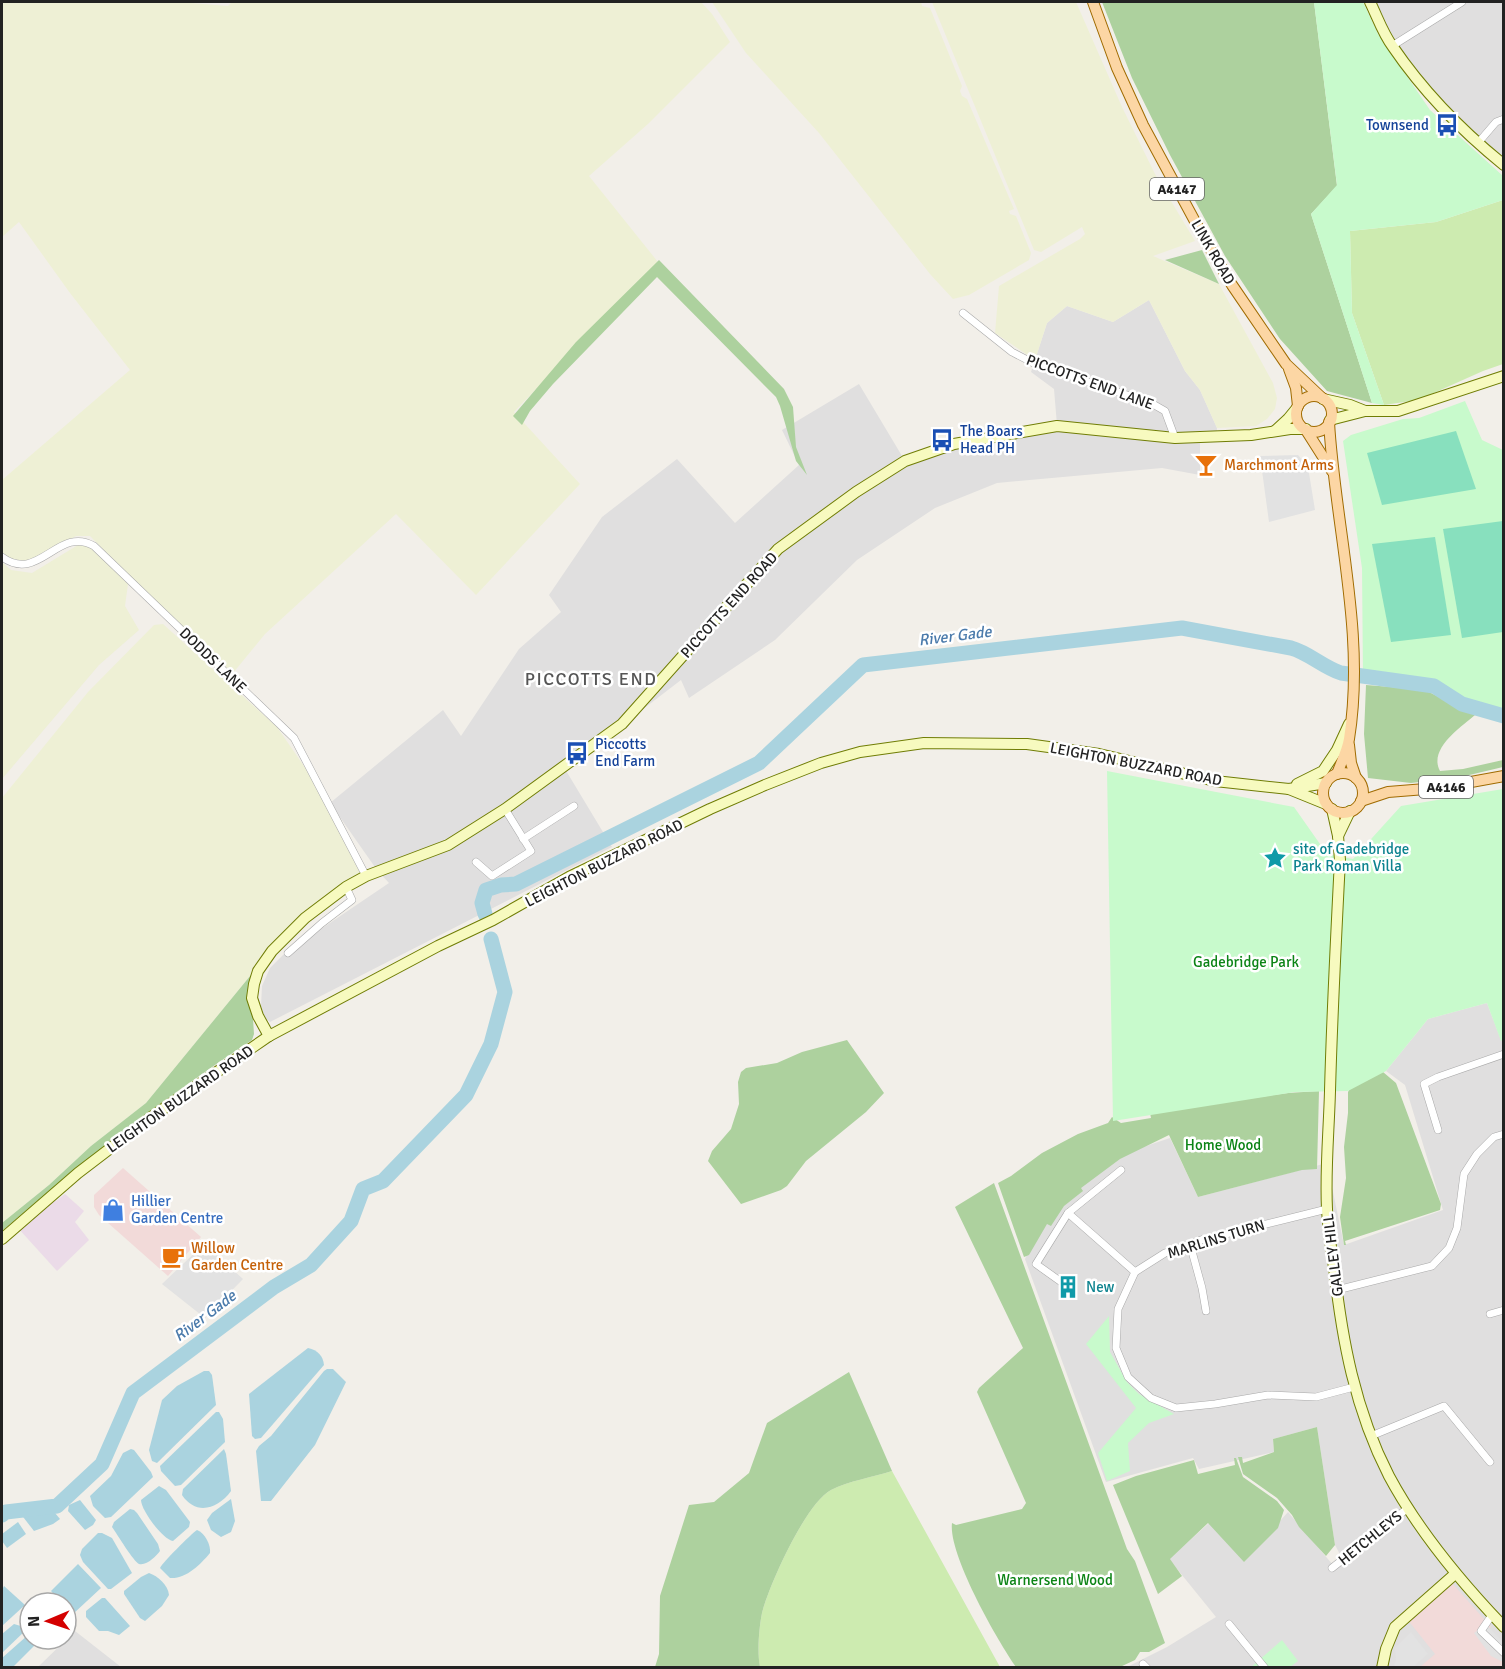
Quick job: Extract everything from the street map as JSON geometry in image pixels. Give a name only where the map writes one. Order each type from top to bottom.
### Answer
[{"type":"main road","name":"LINK ROAD","points":[[1093,2],[1117,68],[1143,125],[1232,285],[1286,364],[1296,388],[1297,420],[1306,430],[1333,473]]},
{"type":"main road","name":"LINK ROAD","points":[[1286,364],[1330,406],[1333,473],[1350,596],[1353,665],[1351,721],[1348,741],[1337,774]]},
{"type":"main road","points":[[1298,407],[1308,397],[1323,398]]},
{"type":"main road","points":[[1306,430],[1319,430],[1330,421]]},
{"type":"main road","name":"LINK ROAD","points":[[1348,741],[1351,763],[1358,781]]},
{"type":"main road","points":[[1344,773],[1358,781],[1363,794],[1361,801],[1350,812],[1339,812],[1329,806],[1324,797],[1326,783],[1337,774],[1344,773]]},
{"type":"main road","name":"A4146","points":[[1361,801],[1388,792],[1438,788],[1503,776]]},
{"type":"main road","name":"A4146","points":[[1358,781],[1388,792]]},
{"type":"street","points":[[1370,2],[1392,46],[1440,106],[1503,165]]},
{"type":"street","points":[[1392,46],[1457,3]]},
{"type":"street","points":[[1478,143],[1496,122],[1503,119]]},
{"type":"street","name":"PICCOTTS END LANE","points":[[963,313],[1012,352],[1037,365],[1151,403],[1165,411],[1175,438]]},
{"type":"street","points":[[1330,421],[1365,411],[1398,411],[1503,376]]},
{"type":"street","points":[[1323,398],[1365,411]]},
{"type":"street","points":[[1274,431],[1298,407]]},
{"type":"street","name":"PICCOTTS END ROAD","points":[[269,1036],[258,1016],[252,998],[254,984],[258,971],[272,951],[305,918],[346,887],[366,876],[448,845],[505,809],[622,724],[778,549],[856,492],[905,461],[954,444],[1057,426],[1175,438],[1306,430]]},
{"type":"street","name":"DODDS LANE","points":[[2,557],[16,565],[24,565],[33,563],[71,541],[85,541],[94,546],[294,738],[366,876]]},
{"type":"street","points":[[1289,789],[1323,771],[1337,750],[1351,721]]},
{"type":"street","name":"LEIGHTON BUZZARD ROAD","points":[[2,1239],[78,1173],[150,1118],[269,1036],[438,946],[494,920],[599,862],[765,785],[821,763],[860,752],[924,743],[1027,744],[1099,754],[1215,781],[1289,789],[1326,783]]},
{"type":"street","name":"LEIGHTON BUZZARD ROAD","points":[[1289,789],[1329,806]]},
{"type":"street","points":[[523,839],[574,806]]},
{"type":"street","name":"GALLEY HILL","points":[[1329,806],[1338,836],[1340,860],[1331,1046],[1327,1209],[1342,1334],[1354,1388],[1371,1436],[1389,1474],[1429,1540],[1455,1574],[1503,1627]]},
{"type":"street","points":[[476,862],[492,876],[531,851],[505,809]]},
{"type":"street","name":"GALLEY HILL","points":[[1338,836],[1350,812]]},
{"type":"street","points":[[288,953],[321,923],[352,900],[346,887]]},
{"type":"street","points":[[1438,1130],[1424,1084],[1503,1054]]},
{"type":"street","points":[[1336,1290],[1432,1266],[1449,1248],[1457,1228],[1464,1174],[1477,1154],[1494,1137],[1503,1134]]},
{"type":"street","points":[[1064,1284],[1036,1264],[1068,1213],[1121,1170]]},
{"type":"street","name":"MARLINS TURN","points":[[1135,1272],[1165,1253],[1190,1244],[1225,1233],[1327,1209]]},
{"type":"street","points":[[1068,1213],[1135,1272],[1118,1309],[1116,1348],[1128,1377],[1151,1398],[1176,1408],[1268,1395],[1316,1397],[1354,1388]]},
{"type":"street","points":[[1190,1244],[1206,1311]]},
{"type":"street","points":[[1490,1314],[1503,1310]]},
{"type":"street","points":[[1371,1436],[1444,1406],[1490,1462]]},
{"type":"street","name":"HETCHLEYS","points":[[1332,1569],[1408,1508]]},
{"type":"street","points":[[1382,1668],[1386,1649],[1395,1627],[1455,1574]]},
{"type":"street","points":[[1492,1615],[1481,1631],[1503,1653]]},
{"type":"street","points":[[1229,1624],[1265,1668]]},
{"type":"shaded area","points":[[1370,2],[1503,2],[1503,165],[1478,143],[1392,46]]},
{"type":"shaded area","points":[[1149,300],[1185,371],[1200,390],[1217,428],[1216,442],[1200,442],[1200,475],[1162,468],[997,483],[935,508],[857,560],[775,640],[689,698],[681,680],[565,769],[612,847],[270,1022],[265,1018],[261,1006],[262,986],[270,968],[284,954],[389,883],[377,870],[330,803],[443,710],[461,736],[519,649],[561,612],[549,595],[602,517],[677,459],[735,523],[799,465],[782,430],[859,384],[905,461],[954,444],[1057,425],[1054,389],[1031,372],[1047,323],[1067,306],[1113,322]]},
{"type":"shaded area","points":[[1298,455],[1308,467],[1315,510],[1269,522],[1260,456]]},
{"type":"shaded area","points":[[1487,1003],[1501,1040],[1504,1040],[1503,1667],[1127,1667],[1167,1647],[1216,1617],[1169,1559],[1209,1523],[1244,1561],[1288,1512],[1333,1565],[1342,1558],[1335,1545],[1317,1427],[1273,1439],[1274,1452],[1199,1469],[1193,1458],[1106,1482],[1025,1259],[1049,1208],[1110,1158],[1170,1138],[1198,1197],[1327,1163],[1344,1245],[1443,1210],[1405,1085],[1386,1071],[1428,1019]]},
{"type":"shaded area","name":"Hillier Garden Centre","points":[[123,1168],[201,1237],[168,1276],[99,1215],[94,1207],[94,1195]]},
{"type":"shaded area","points":[[65,1194],[84,1211],[75,1222],[89,1240],[57,1271],[18,1228],[53,1199],[56,1201]]},
{"type":"shaded area","points":[[204,1244],[243,1279],[205,1318],[162,1284]]},
{"type":"shaded area","points":[[1452,1583],[1491,1627],[1482,1636],[1503,1659],[1503,1667],[1420,1667],[1435,1654],[1407,1619]]},
{"type":"shaded area","points":[[1486,1624],[1503,1642],[1503,1662],[1491,1656],[1474,1633]]},
{"type":"shaded area","points":[[1411,1632],[1428,1654],[1413,1667],[1396,1667],[1394,1665],[1395,1648]]},
{"type":"shaded area","points":[[78,1633],[121,1667],[38,1667],[54,1651],[78,1651]]},
{"type":"green space","points":[[2,2],[179,2],[228,6],[232,2],[701,2],[712,14],[730,42],[648,124],[589,176],[658,262],[514,412],[580,484],[476,595],[396,514],[265,634],[233,673],[165,612],[90,536],[76,536],[37,558],[23,561],[9,558],[2,552],[2,480],[130,370],[19,222],[2,237]]},
{"type":"green space","points":[[712,2],[921,2],[922,6],[930,8],[962,86],[960,91],[962,96],[967,99],[1014,209],[1009,211],[1010,214],[1016,216],[1031,253],[1029,260],[969,295],[953,299],[930,274],[819,133],[746,53]]},
{"type":"green space","points":[[932,2],[1076,2],[1122,107],[1156,176],[1195,241],[1153,256],[1219,284],[1273,383],[1277,398],[1275,409],[1267,419],[1256,426],[1217,428],[1200,390],[1185,371],[1149,300],[1113,322],[1067,306],[1047,323],[1035,360],[995,333],[999,286],[1085,234],[1082,227],[1041,252],[1034,250]]},
{"type":"green space","points":[[1102,2],[1314,2],[1337,186],[1311,214],[1372,403],[1327,391],[1280,339],[1225,256],[1170,155],[1132,78]]},
{"type":"green space","points":[[1314,2],[1363,2],[1378,34],[1430,110],[1503,176],[1503,200],[1436,222],[1350,231],[1352,313],[1384,405],[1372,403],[1311,214],[1337,185]]},
{"type":"green space","points":[[1503,200],[1503,364],[1418,400],[1384,405],[1352,313],[1350,231],[1436,222]]},
{"type":"green space","points":[[1202,250],[1219,284],[1165,260]]},
{"type":"green space","points":[[659,260],[784,389],[793,407],[796,447],[807,475],[796,461],[776,397],[657,277],[553,384],[530,411],[522,425],[513,416],[576,342]]},
{"type":"green space","points":[[1465,401],[1482,440],[1503,450],[1503,712],[1468,701],[1441,683],[1430,679],[1364,675],[1363,680],[1362,568],[1343,441],[1351,435],[1403,419],[1419,418]]},
{"type":"green space","points":[[1456,431],[1476,489],[1382,505],[1367,453]]},
{"type":"green space","points":[[1503,521],[1503,632],[1462,638],[1443,529]]},
{"type":"green space","points":[[1435,537],[1451,635],[1391,642],[1372,544]]},
{"type":"green space","points":[[78,545],[90,546],[128,584],[125,606],[139,630],[99,665],[2,779],[2,562],[11,570],[32,573]]},
{"type":"green space","points":[[163,624],[277,727],[306,769],[361,873],[358,878],[308,911],[255,970],[146,1103],[91,1146],[49,1185],[2,1223],[2,798],[88,692],[154,625]]},
{"type":"green space","points":[[1366,685],[1429,692],[1475,715],[1442,747],[1437,763],[1440,771],[1463,769],[1503,760],[1503,767],[1461,777],[1411,783],[1368,778],[1364,734]]},
{"type":"green space","name":"Gadebridge Park","points":[[1107,771],[1294,807],[1327,854],[1353,859],[1401,806],[1503,789],[1503,1040],[1501,1041],[1487,1003],[1428,1019],[1386,1071],[1348,1091],[1295,1092],[1113,1121]]},
{"type":"green space","points":[[255,970],[252,1040],[124,1132],[2,1231],[2,1223],[49,1185],[91,1146],[146,1103]]},
{"type":"green space","points":[[847,1040],[884,1093],[866,1112],[806,1161],[787,1186],[741,1204],[708,1161],[712,1151],[731,1129],[739,1104],[738,1082],[741,1072],[746,1068],[777,1063],[802,1052]]},
{"type":"green space","points":[[1383,1072],[1396,1083],[1441,1204],[1440,1210],[1345,1241],[1346,1245],[1344,1245],[1340,1217],[1346,1178],[1344,1147],[1348,1092],[1352,1085]]},
{"type":"green space","name":"Home Wood","points":[[1319,1091],[1317,1169],[1302,1170],[1198,1197],[1169,1135],[1120,1159],[1081,1188],[1083,1191],[1064,1206],[1051,1226],[1047,1224],[1029,1255],[1024,1257],[998,1183],[1042,1153],[1078,1134],[1108,1123],[1112,1117],[1121,1123],[1151,1118],[1150,1113],[1288,1093]]},
{"type":"green space","name":"Warnersend Wood","points":[[994,1183],[1127,1549],[1135,1561],[1165,1643],[1149,1652],[1140,1652],[1135,1660],[1120,1667],[1016,1667],[975,1596],[965,1575],[953,1537],[952,1523],[956,1525],[1022,1509],[1026,1503],[977,1392],[1023,1348],[955,1207]]},
{"type":"green space","points":[[1109,1316],[1110,1352],[1127,1382],[1139,1394],[1174,1414],[1149,1423],[1128,1443],[1130,1471],[1107,1481],[1098,1453],[1136,1408],[1086,1344]]},
{"type":"green space","points":[[849,1372],[892,1471],[831,1490],[821,1498],[800,1527],[780,1565],[762,1613],[759,1633],[760,1667],[655,1667],[659,1654],[660,1596],[689,1505],[714,1502],[749,1473],[767,1423]]},
{"type":"green space","points":[[1317,1427],[1335,1545],[1326,1556],[1299,1527],[1277,1498],[1243,1474],[1238,1457],[1242,1457],[1243,1463],[1274,1452],[1273,1439]]},
{"type":"green space","points":[[1234,1458],[1236,1458],[1243,1477],[1277,1501],[1284,1510],[1278,1528],[1244,1562],[1208,1523],[1170,1559],[1182,1576],[1158,1594],[1113,1485],[1136,1476],[1194,1460],[1198,1474],[1235,1465]]},
{"type":"green space","points":[[892,1471],[1000,1667],[760,1668],[759,1633],[762,1613],[780,1565],[800,1527],[821,1498],[831,1490]]},
{"type":"green space","points":[[1282,1640],[1298,1661],[1290,1667],[1250,1668]]},
{"type":"water","points":[[308,1348],[319,1354],[324,1365],[261,1438],[255,1439],[252,1436],[249,1394]]},
{"type":"water","points":[[327,1369],[333,1369],[346,1382],[315,1445],[271,1501],[261,1501],[256,1451]]},
{"type":"water","points":[[204,1371],[209,1371],[212,1375],[216,1405],[157,1463],[152,1461],[149,1450],[162,1400],[177,1386]]},
{"type":"water","points":[[216,1412],[219,1412],[223,1419],[225,1442],[181,1485],[175,1486],[161,1471],[160,1466]]},
{"type":"water","points":[[131,1449],[153,1477],[111,1517],[105,1518],[93,1506],[90,1496],[111,1476],[123,1453]]},
{"type":"water","points":[[224,1449],[231,1491],[213,1506],[200,1508],[194,1506],[182,1495],[183,1489]]},
{"type":"water","points":[[159,1486],[166,1490],[190,1522],[189,1527],[173,1541],[158,1530],[142,1505],[141,1500]]},
{"type":"water","points":[[231,1499],[235,1521],[231,1532],[221,1537],[211,1530],[207,1520],[212,1513]]},
{"type":"water","points":[[80,1500],[96,1520],[85,1530],[68,1511],[69,1505]]},
{"type":"water","points":[[41,1509],[55,1513],[60,1519],[34,1531],[20,1513]]},
{"type":"water","points":[[130,1509],[137,1513],[158,1544],[160,1551],[145,1564],[137,1562],[112,1527],[114,1522]]},
{"type":"water","points":[[18,1522],[26,1534],[7,1548],[2,1541],[2,1534]]},
{"type":"water","points":[[197,1530],[207,1540],[210,1553],[187,1574],[170,1578],[160,1568]]},
{"type":"water","points":[[98,1533],[112,1538],[132,1573],[111,1589],[108,1589],[83,1562],[80,1555],[82,1549]]},
{"type":"water","points":[[78,1564],[101,1588],[78,1609],[78,1591],[51,1591]]},
{"type":"water","points":[[149,1573],[162,1581],[169,1595],[162,1606],[145,1621],[140,1618],[124,1591]]},
{"type":"water","points":[[4,1586],[18,1599],[18,1611],[2,1626]]},
{"type":"water","points":[[105,1598],[130,1626],[119,1635],[99,1631],[86,1617],[86,1611]]},
{"type":"water","points":[[14,1624],[18,1625],[18,1638],[2,1653],[2,1634]]},
{"type":"water","points":[[18,1644],[18,1651],[29,1651],[14,1666],[2,1667],[2,1658]]},
{"type":"waterway","name":"River Gade","points":[[485,914],[482,903],[486,890],[501,885],[516,884],[759,763],[863,665],[1182,628],[1291,648],[1341,673],[1434,686],[1462,704],[1504,716]]},
{"type":"waterway","name":"River Gade","points":[[2,1515],[6,1512],[57,1506],[102,1464],[133,1393],[274,1287],[311,1265],[351,1221],[363,1189],[383,1181],[466,1095],[491,1044],[505,992],[491,939]]},
{"type":"place","name":"Townsend","points":[[1447,125]]},
{"type":"place","name":"The Boars Head PH","points":[[942,440]]},
{"type":"place","name":"Marchmont Arms","points":[[1206,465]]},
{"type":"place","name":"Piccotts End Farm","points":[[577,753]]},
{"type":"place","name":"site of Gadebridge Park Roman Villa","points":[[1275,858]]},
{"type":"place","name":"Hillier Garden Centre","points":[[113,1210]]},
{"type":"place","name":"Willow Garden Centre","points":[[173,1257]]},
{"type":"place","name":"New","points":[[1068,1287]]},
{"type":"district","name":"PICCOTTS END","points":[[591,679]]}]
